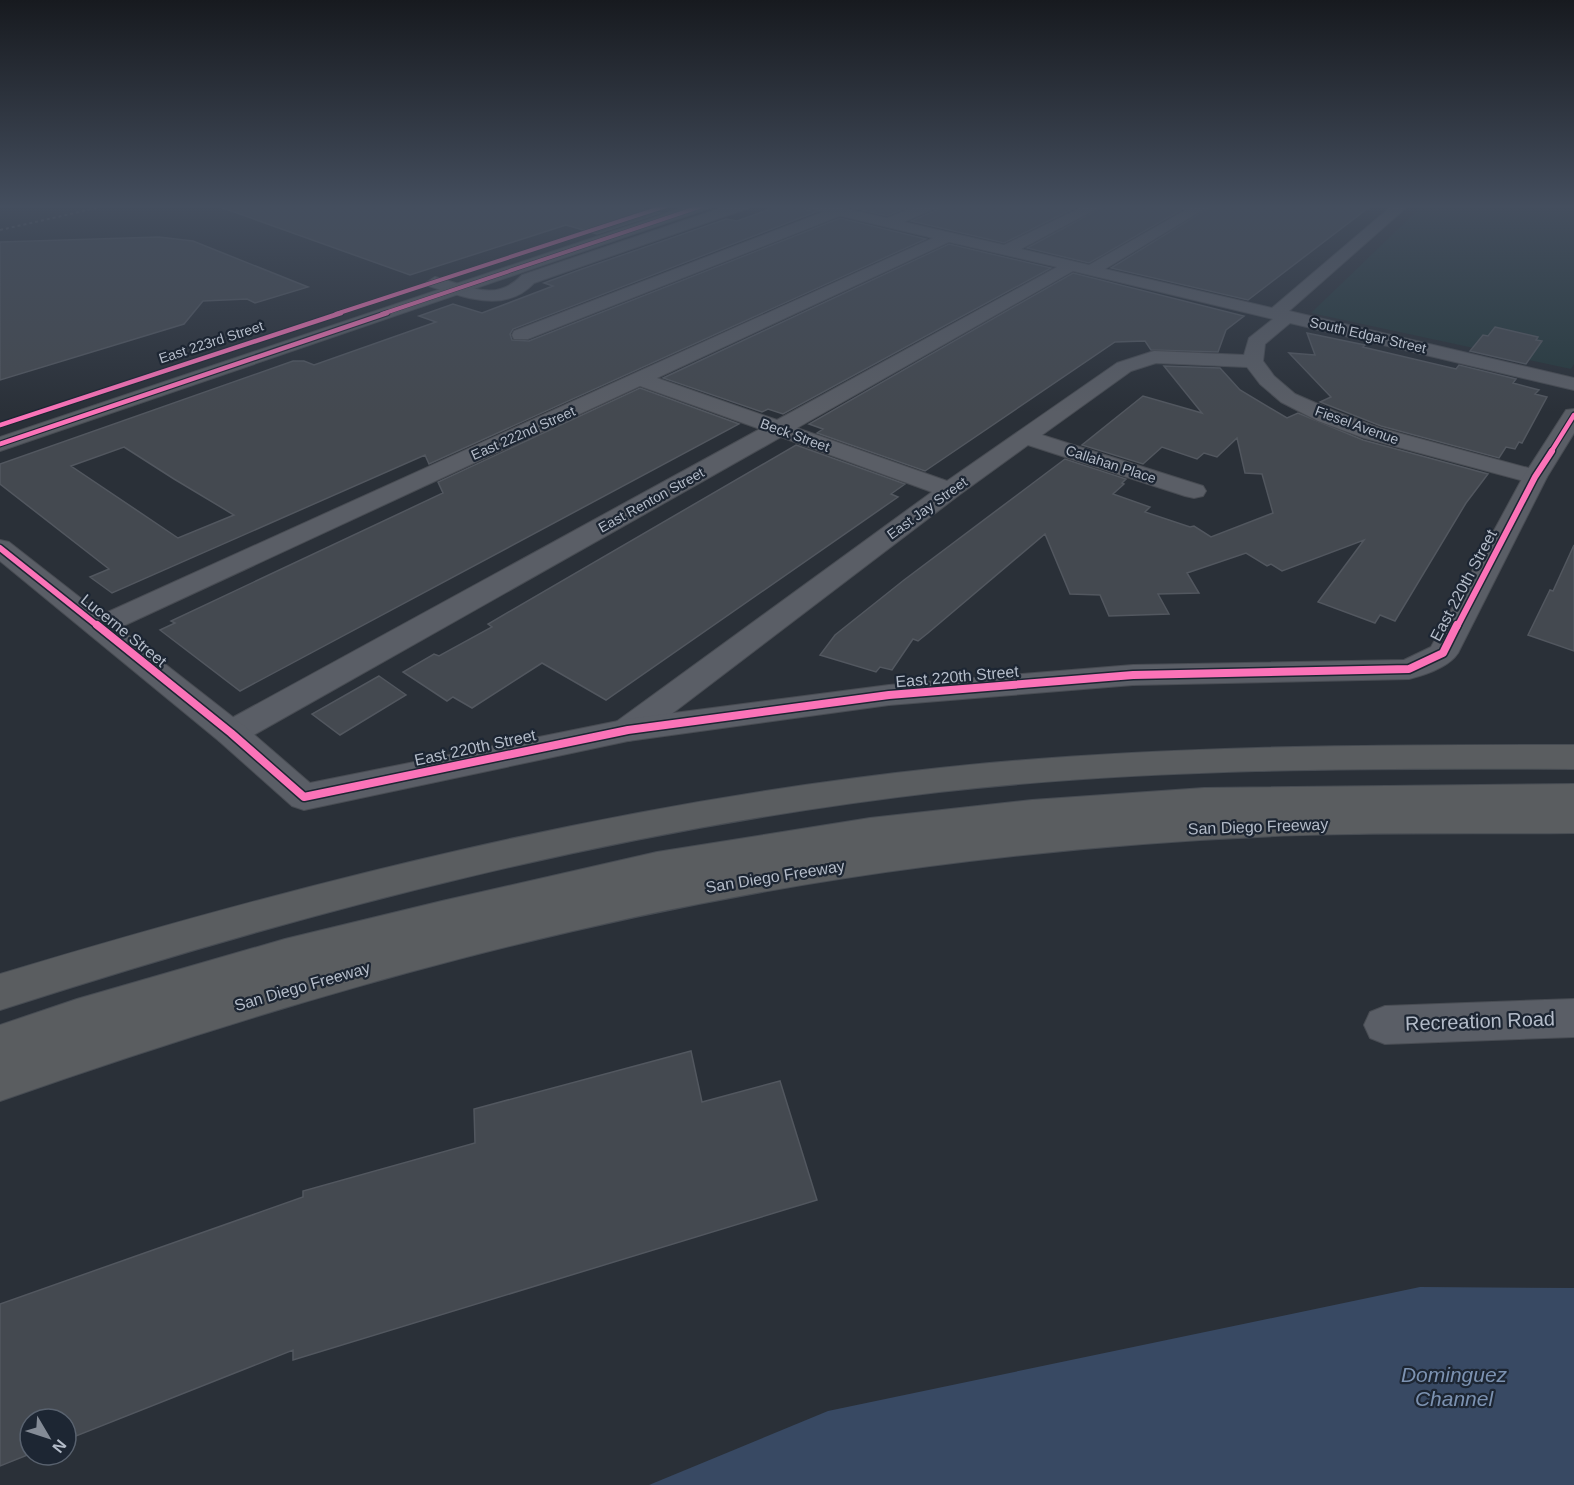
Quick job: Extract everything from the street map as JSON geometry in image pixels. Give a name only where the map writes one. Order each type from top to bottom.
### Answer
[{"type":"highway","points":[[0,992],[241,918],[565,840],[705,813],[871,790],[1074,767],[1246,759],[1574,757]]},
{"type":"highway","points":[[0,1025],[141,977],[304,929],[660,849],[811,824],[1098,790],[1324,781],[1574,782]]},
{"type":"highway","points":[[0,1045],[77,1018],[285,956],[442,917],[657,866],[870,831],[1032,813],[1204,801],[1574,797]]},
{"type":"highway","name":"San Diego Freeway","points":[[0,1080],[251,1000],[436,948],[590,910],[746,879],[903,856],[1040,840],[1236,825],[1574,820]]},
{"type":"main road","name":"East 223rd Street","points":[[0,425],[458,274]]},
{"type":"main road","name":"East 223rd Street","points":[[0,444],[500,274]]},
{"type":"street","points":[[435,282],[488,297],[503,296],[522,288],[528,279],[542,274]]},
{"type":"street","points":[[521,335],[677,274]]},
{"type":"street","name":"East 222nd Street","points":[[98,627],[641,380],[867,274]]},
{"type":"street","name":"East Renton Street","points":[[231,733],[778,429],[1068,274]]},
{"type":"street","name":"South Edgar Street","points":[[1108,274],[1574,384]]},
{"type":"street","points":[[1253,361],[1256,342],[1282,314],[1326,274]]},
{"type":"street","name":"East Jay Street","points":[[628,730],[950,490],[1027,438],[1124,367],[1154,357],[1253,361]]},
{"type":"street","name":"Fiesel Avenue","points":[[1253,361],[1267,380],[1288,398],[1326,416],[1371,433],[1535,477]]},
{"type":"street","name":"Beck Street","points":[[641,380],[950,490]]},
{"type":"street","name":"East 220th Street","points":[[231,733],[304,797],[628,730],[889,695],[1133,675],[1409,669],[1443,653],[1535,477],[1574,416]]},
{"type":"street","name":"Callahan Place","points":[[1027,438],[1194,491]]},
{"type":"street","name":"Lucerne Street","points":[[0,548],[231,733]]},
{"type":"street","name":"Recreation Road","points":[[1385,1025],[1574,1018]]},
{"type":"green space","points":[[1351,274],[1574,274],[1574,364],[1571,369],[1311,313]]},
{"type":"water","name":"Dominguez Channel","points":[[1420,1287],[1574,1288],[1574,1485],[649,1485],[828,1411]]},
{"type":"building","points":[[0,274],[276,274],[308,287],[255,303],[247,299],[203,301],[184,324],[0,380]]},
{"type":"building","points":[[567,274],[655,274],[513,329],[510,334],[512,340],[529,341],[698,274],[848,274],[429,464],[425,455],[112,593],[90,577],[109,569],[0,484],[0,464],[293,361],[304,361],[314,365],[436,322],[419,316],[453,304],[482,313],[553,286],[544,283]],"holes":[[[124,447],[234,515],[178,538],[71,466]]]},
{"type":"building","points":[[884,274],[1039,274],[783,414],[768,409],[762,412],[663,378]]},
{"type":"building","points":[[1071,274],[1244,316],[1226,330],[1218,352],[1151,350],[1145,341],[1115,342],[925,471],[817,433],[823,429],[809,424]]},
{"type":"building","points":[[1138,274],[1282,274],[1248,300]]},
{"type":"building","points":[[1495,327],[1538,337],[1536,340],[1542,341],[1526,364],[1470,351],[1483,335],[1488,336]]},
{"type":"building","points":[[1307,333],[1365,345],[1363,347],[1456,369],[1459,365],[1516,379],[1513,383],[1539,390],[1535,394],[1547,397],[1522,443],[1519,442],[1515,449],[1506,447],[1499,458],[1381,426],[1320,402],[1331,397],[1289,353],[1315,355]]},
{"type":"building","points":[[1164,366],[1220,368],[1240,390],[1287,418],[1298,413],[1363,440],[1488,474],[1466,503],[1395,621],[1380,615],[1375,623],[1318,602],[1364,540],[1282,571],[1271,564],[1267,566],[1246,553],[1187,573],[1199,593],[1158,594],[1169,614],[1109,616],[1100,595],[1070,594],[1045,534],[918,641],[913,639],[892,670],[880,667],[876,672],[820,655],[835,635],[1065,459],[1126,479],[1113,494],[1150,507],[1145,512],[1190,527],[1194,526],[1211,537],[1273,513],[1262,474],[1245,473],[1237,438],[1217,457],[1204,453],[1197,459],[1162,447],[1143,464],[1082,445],[1143,396],[1202,413]]},
{"type":"building","points":[[640,388],[739,424],[240,691],[160,630],[175,623],[171,621],[443,493],[438,482]]},
{"type":"building","points":[[796,445],[905,484],[891,494],[898,497],[606,700],[542,663],[472,708],[453,697],[447,701],[403,672],[434,654],[439,656],[492,627],[488,624]]},
{"type":"building","points":[[1574,545],[1574,651],[1528,635],[1550,590],[1553,591]]},
{"type":"building","points":[[379,676],[406,695],[340,735],[312,714]]},
{"type":"building","points":[[691,1051],[702,1102],[780,1081],[817,1200],[293,1360],[293,1350],[78,1435],[78,1407],[18,1407],[18,1459],[0,1466],[0,1304],[303,1197],[303,1191],[475,1143],[474,1109]]},
{"type":"cycle path","points":[[0,425],[458,274]]},
{"type":"cycle path","points":[[0,444],[501,274]]},
{"type":"cycle path","points":[[0,548],[231,733],[304,797],[628,730],[889,695],[1133,675],[1409,669],[1443,653],[1535,477],[1574,415]]}]
